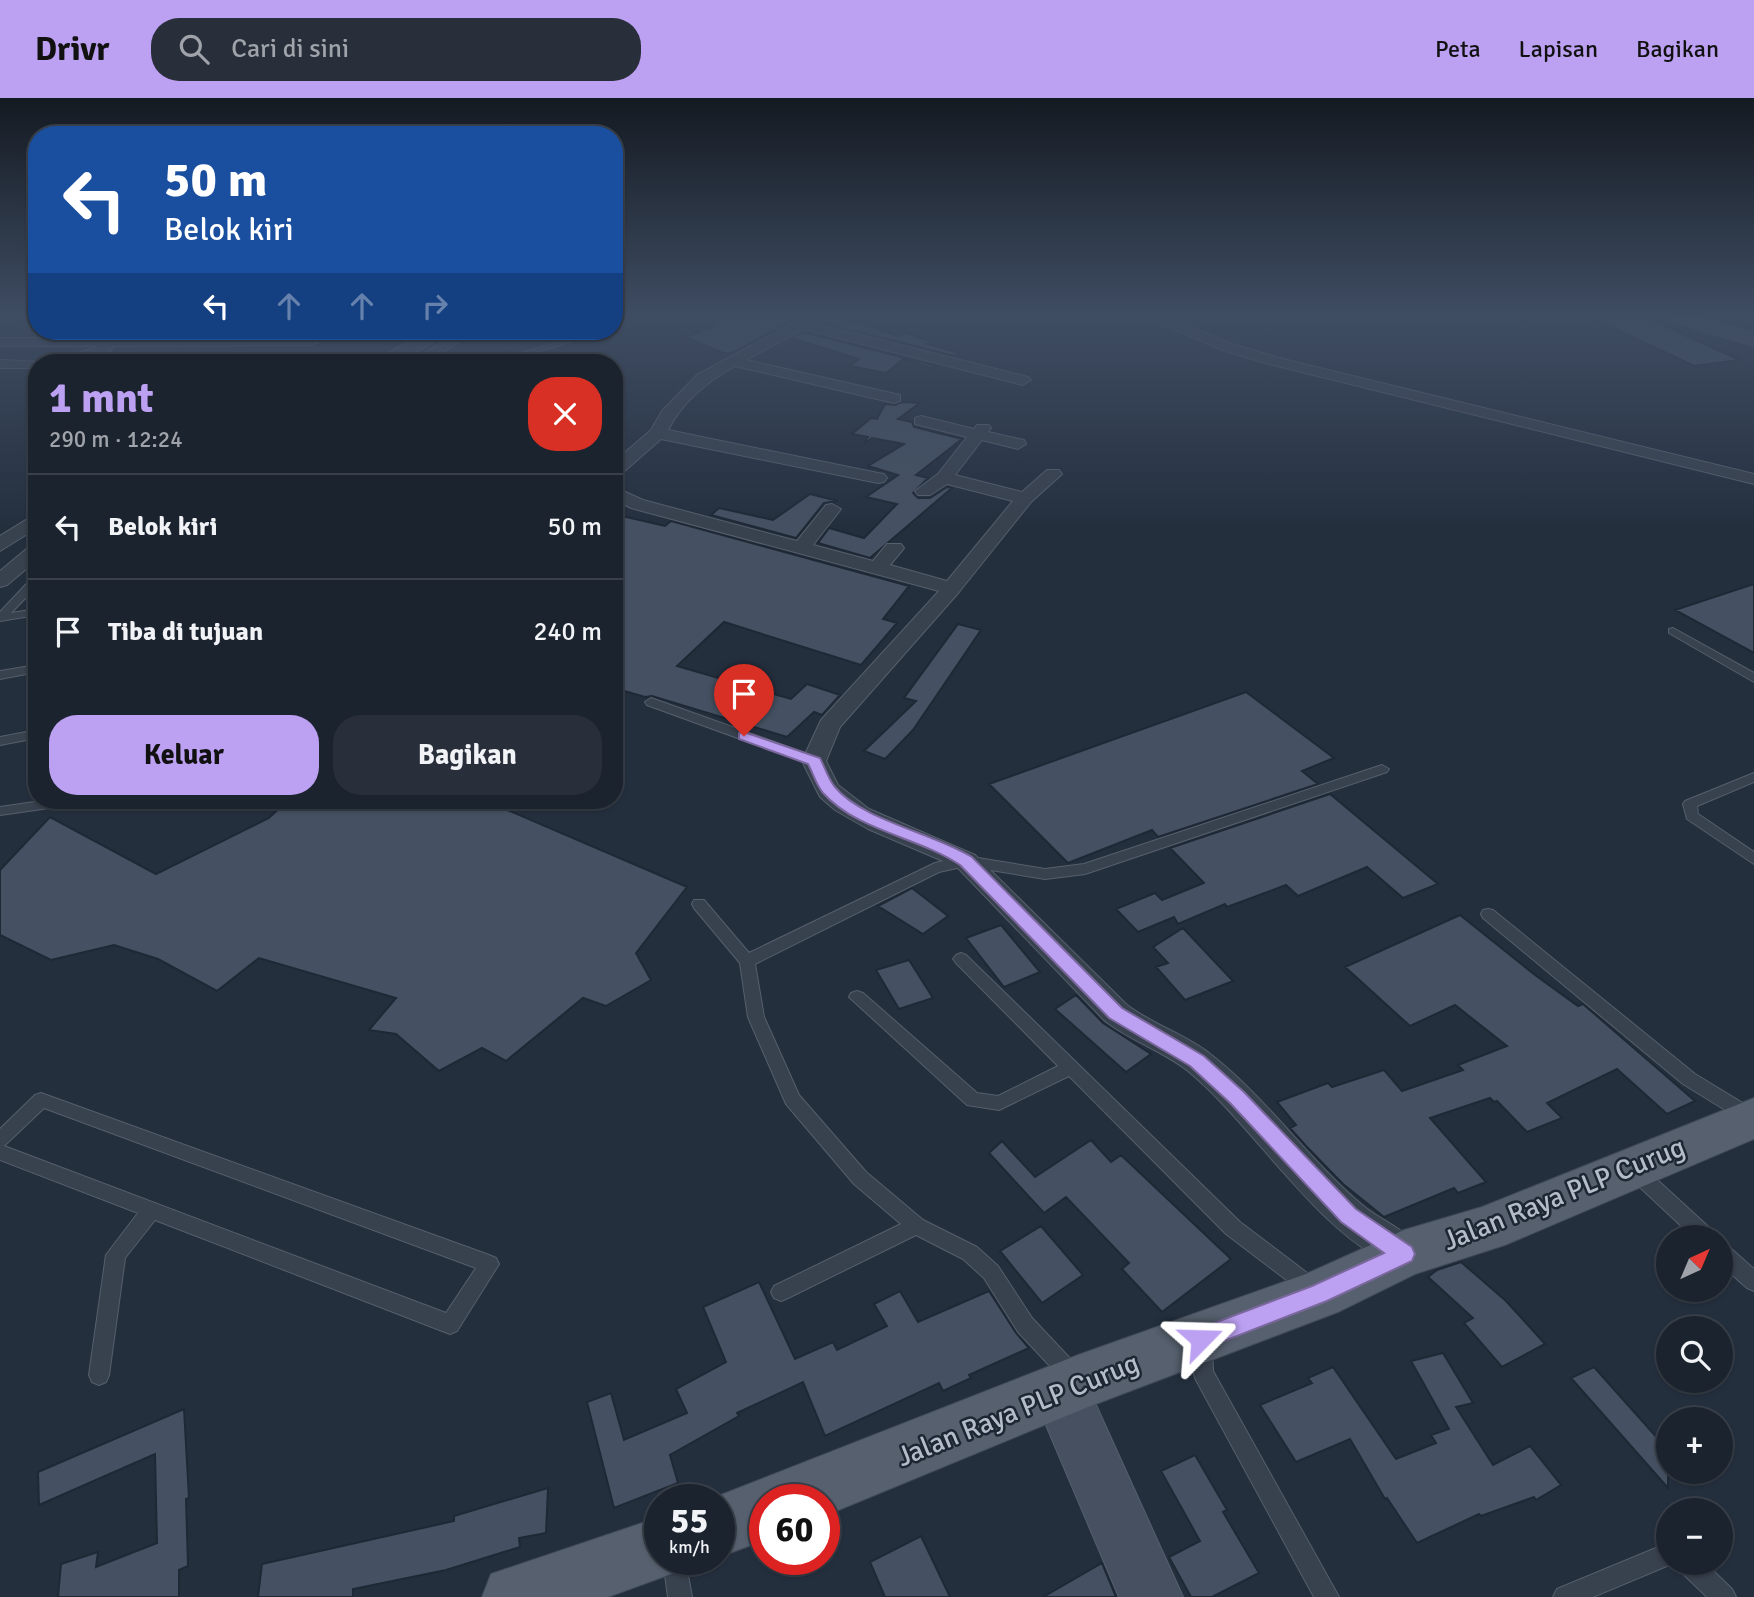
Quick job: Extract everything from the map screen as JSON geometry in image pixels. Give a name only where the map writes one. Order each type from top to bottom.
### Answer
[{"type":"main road","name":"Jalan Raya PLP Curug","points":[[828,1484],[1070,1387],[1319,1294],[1404,1254],[1487,1229],[1752,1122]]},
{"type":"main road","points":[[1070,1387],[1151,1597]]},
{"type":"main road","points":[[514,1597],[644,1553]]},
{"type":"street","points":[[623,463],[658,433],[668,415],[693,387]]},
{"type":"street","points":[[846,387],[894,398]]},
{"type":"street","points":[[1388,387],[1690,456],[1754,464]]},
{"type":"street","points":[[1424,387],[1690,456],[1754,480]]},
{"type":"street","points":[[921,421],[980,432],[1018,444]]},
{"type":"street","points":[[923,491],[944,478],[980,432]]},
{"type":"street","points":[[658,433],[878,478]]},
{"type":"street","points":[[1054,474],[1025,498],[951,588],[830,725],[814,761],[827,789],[849,809],[946,848],[966,861],[1116,1013],[1197,1061],[1237,1098],[1349,1216],[1404,1254]]},
{"type":"street","points":[[944,478],[1025,498]]},
{"type":"street","points":[[623,497],[637,504],[951,588]]},
{"type":"street","points":[[801,548],[832,509]]},
{"type":"street","points":[[0,545],[28,525]]},
{"type":"street","points":[[877,568],[894,548]]},
{"type":"street","points":[[0,581],[28,558]]},
{"type":"lane","points":[[0,618],[28,588]]},
{"type":"lane","points":[[0,618],[28,613]]},
{"type":"lane","points":[[1673,631],[1754,678]]},
{"type":"lane","points":[[0,675],[28,670]]},
{"type":"lane","points":[[651,702],[814,761]]},
{"type":"lane","points":[[0,741],[28,736]]},
{"type":"lane","points":[[747,961],[935,868],[966,861],[1045,874],[1085,869],[1382,769]]},
{"type":"lane","points":[[1754,777],[1699,798],[1690,804],[1689,810],[1692,816],[1754,859]]},
{"type":"lane","points":[[0,811],[28,807]]},
{"type":"lane","points":[[699,904],[747,961],[756,1017],[792,1099],[860,1178],[916,1226],[970,1253],[991,1272],[1070,1387]]},
{"type":"lane","points":[[1488,914],[1689,1079],[1752,1122]]},
{"type":"lane","points":[[961,959],[1233,1228],[1319,1294]]},
{"type":"lane","points":[[857,997],[973,1100],[999,1103],[1072,1067]]},
{"type":"lane","points":[[0,1152],[450,1324],[489,1264],[41,1100],[4,1132]]},
{"type":"lane","points":[[1633,1169],[1693,1225]]},
{"type":"lane","points":[[99,1374],[116,1255],[152,1210]]},
{"type":"lane","points":[[781,1292],[916,1226]]},
{"type":"lane","points":[[1733,1263],[1754,1282]]},
{"type":"lane","points":[[1201,1339],[1203,1373],[1327,1597]]},
{"type":"lane","points":[[1565,1597],[1656,1559]]},
{"type":"lane","points":[[677,1575],[680,1597]]},
{"type":"lane","points":[[1701,1575],[1724,1597]]},
{"type":"building","points":[[902,402],[920,403],[898,419],[912,422],[914,427],[962,439],[916,475],[928,478],[913,493],[918,498],[930,498],[947,487],[952,488],[870,558],[818,543],[829,528],[864,538],[897,504],[866,497],[898,475],[868,466],[904,444],[872,438],[864,444],[868,437],[852,434],[871,418],[877,419],[885,404],[895,405]]},
{"type":"building","points":[[810,494],[838,501],[824,503],[796,538],[711,515],[719,508],[773,520]]},
{"type":"building","points":[[623,516],[665,526],[671,521],[909,586],[883,619],[897,623],[861,665],[724,622],[677,666],[791,699],[807,684],[840,695],[822,715],[814,712],[787,737],[652,696],[645,697],[623,691]]},
{"type":"building","points":[[1754,584],[1754,653],[1675,610]]},
{"type":"building","points":[[958,624],[981,630],[913,730],[885,759],[864,751],[916,701],[904,698]]},
{"type":"building","points":[[1246,692],[1334,758],[1302,771],[1318,784],[1158,837],[1152,830],[1068,863],[989,784]]},
{"type":"building","points":[[1330,794],[1438,884],[1403,898],[1367,867],[1298,896],[1286,885],[1227,907],[1225,904],[1178,924],[1174,917],[1138,932],[1116,909],[1155,893],[1162,900],[1204,883],[1170,848]]},
{"type":"building","points":[[278,809],[505,809],[687,887],[636,953],[651,980],[606,1006],[583,998],[506,1061],[482,1048],[439,1071],[396,1034],[369,1030],[396,998],[259,958],[217,991],[158,959],[114,945],[51,960],[0,935],[0,870],[50,817],[156,874],[269,818]]},
{"type":"building","points":[[912,888],[948,916],[923,934],[878,906]]},
{"type":"building","points":[[1460,915],[1535,975],[1578,1006],[1583,1004],[1695,1101],[1667,1114],[1617,1069],[1547,1103],[1562,1118],[1527,1132],[1497,1101],[1494,1102],[1490,1098],[1430,1118],[1486,1182],[1458,1193],[1454,1188],[1384,1217],[1343,1184],[1306,1146],[1290,1128],[1296,1125],[1277,1102],[1328,1083],[1332,1087],[1384,1070],[1402,1091],[1463,1070],[1458,1065],[1507,1046],[1455,1005],[1410,1026],[1345,967]]},
{"type":"building","points":[[1001,925],[1040,972],[1004,987],[966,938]]},
{"type":"building","points":[[1183,928],[1233,981],[1185,1000],[1156,967],[1168,963],[1153,947]]},
{"type":"building","points":[[909,960],[933,998],[899,1009],[876,970]]},
{"type":"building","points":[[1076,995],[1103,1023],[1151,1054],[1126,1072],[1055,1009]]},
{"type":"building","points":[[1091,1140],[1111,1162],[1121,1155],[1231,1259],[1162,1312],[1122,1269],[1129,1263],[1066,1197],[1044,1213],[989,1153],[1002,1141],[1035,1177]]},
{"type":"building","points":[[1041,1226],[1083,1275],[1042,1303],[1000,1251]]},
{"type":"building","points":[[1461,1262],[1506,1301],[1545,1344],[1502,1367],[1464,1323],[1473,1318],[1428,1277],[1437,1270]]},
{"type":"building","points":[[759,1282],[795,1359],[833,1342],[837,1350],[887,1326],[874,1304],[900,1291],[918,1322],[989,1291],[1029,1348],[969,1375],[971,1378],[943,1391],[939,1383],[825,1436],[803,1382],[737,1413],[739,1416],[670,1455],[678,1483],[644,1484],[644,1496],[614,1508],[587,1402],[611,1393],[624,1440],[687,1413],[676,1389],[726,1362],[703,1307]]},
{"type":"building","points":[[1443,1353],[1473,1403],[1456,1407],[1493,1465],[1530,1446],[1561,1485],[1536,1500],[1534,1497],[1481,1516],[1479,1514],[1417,1543],[1387,1498],[1385,1499],[1350,1439],[1296,1462],[1260,1405],[1312,1383],[1308,1378],[1333,1367],[1396,1459],[1436,1443],[1431,1435],[1449,1429],[1411,1361]]},
{"type":"building","points":[[1594,1367],[1656,1437],[1656,1474],[1571,1378]]},
{"type":"building","points":[[184,1409],[189,1498],[186,1499],[188,1566],[179,1570],[179,1597],[58,1597],[61,1564],[98,1552],[96,1567],[157,1543],[155,1454],[39,1505],[38,1472]]},
{"type":"building","points":[[1195,1455],[1227,1510],[1223,1512],[1259,1573],[1212,1597],[1191,1597],[1169,1557],[1200,1541],[1161,1471]]},
{"type":"building","points":[[548,1488],[546,1533],[519,1538],[520,1547],[446,1570],[353,1589],[353,1597],[258,1597],[262,1564],[454,1521],[454,1516]]},
{"type":"building","points":[[921,1536],[950,1597],[885,1597],[870,1562]]},
{"type":"building","points":[[1102,1563],[1116,1597],[1043,1597]]},
{"type":"route","points":[[744,736],[814,761],[827,789],[849,809],[878,823],[946,848],[966,861],[1116,1013],[1135,1027],[1197,1061],[1216,1076],[1349,1216],[1404,1254],[1319,1294],[1201,1339]]}]
